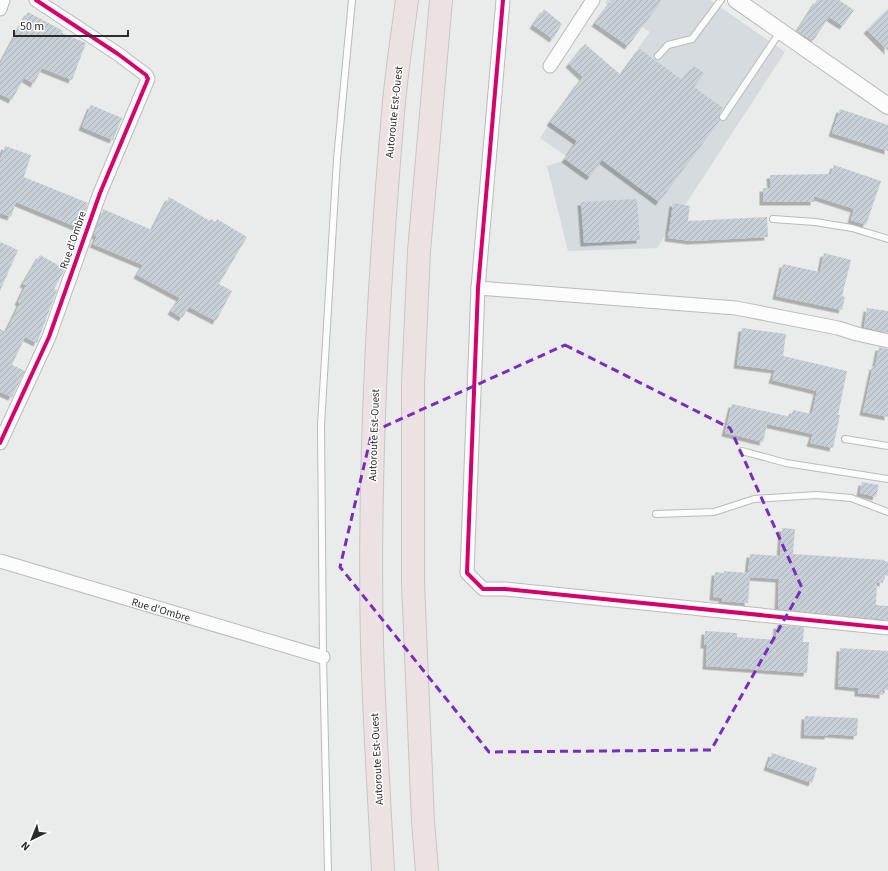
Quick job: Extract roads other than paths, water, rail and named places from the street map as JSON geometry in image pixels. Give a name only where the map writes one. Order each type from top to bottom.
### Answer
[{"type":"highway","name":"Autoroute Est-Ouest","points":[[383,871],[375,732],[372,642],[373,446],[379,313],[393,111],[407,0]]},
{"type":"highway","points":[[427,871],[423,821],[413,582],[412,384],[418,251],[441,0]]},
{"type":"highway","points":[[423,821],[433,871]]},
{"type":"street","points":[[0,9],[3,0]]},
{"type":"street","name":"Rue d'Ombre","points":[[0,443],[48,337],[100,192],[148,79],[146,75],[118,54],[36,0]]},
{"type":"street","points":[[504,0],[478,288],[467,573],[483,589],[505,589],[888,628]]},
{"type":"street","points":[[550,66],[593,0]]},
{"type":"street","points":[[736,0],[888,106]]},
{"type":"street","points":[[478,288],[736,308],[838,328],[856,334],[888,341]]},
{"type":"street","name":"Rue d'Ombre","points":[[0,562],[323,657]]},
{"type":"lane","points":[[328,871],[323,657],[321,425],[337,159],[352,0]]},
{"type":"lane","points":[[658,56],[668,45],[692,39],[721,0]]},
{"type":"lane","points":[[723,117],[780,30]]},
{"type":"lane","points":[[773,219],[815,222],[852,228],[888,239]]},
{"type":"lane","points":[[845,439],[888,446]]},
{"type":"lane","points":[[742,451],[786,463],[888,479]]},
{"type":"lane","points":[[656,514],[714,512],[754,499],[817,495],[851,498],[888,512]]}]
